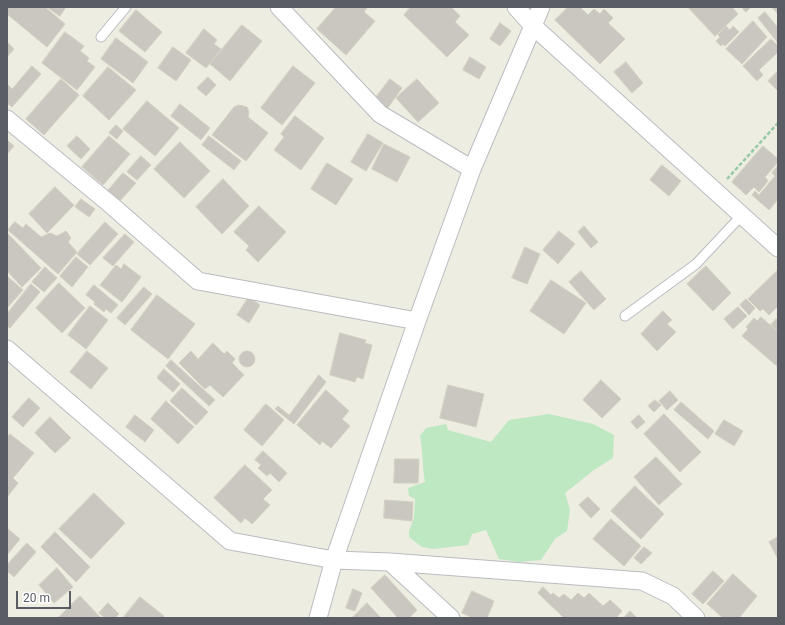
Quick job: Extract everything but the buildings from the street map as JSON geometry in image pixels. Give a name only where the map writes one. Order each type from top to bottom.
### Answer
[{"type":"street","points":[[279,7],[380,114],[472,169]]},
{"type":"street","points":[[516,7],[533,26],[778,248]]},
{"type":"street","points":[[318,618],[334,560],[417,321],[472,169],[541,7]]},
{"type":"street","points":[[7,119],[110,204],[198,281],[417,321]]},
{"type":"street","points":[[7,349],[230,541],[334,560],[390,562],[642,581],[673,596],[696,618]]},
{"type":"street","points":[[390,562],[451,618]]},
{"type":"lane","points":[[101,37],[126,7]]},
{"type":"lane","points":[[625,316],[696,264],[742,215]]},
{"type":"path","points":[[716,191],[778,124]]},
{"type":"green space","points":[[549,414],[593,424],[614,435],[613,458],[594,470],[565,493],[570,510],[567,531],[555,539],[541,560],[520,562],[499,559],[486,530],[472,534],[468,545],[433,549],[422,547],[409,537],[409,531],[414,518],[415,499],[409,496],[408,488],[425,482],[420,436],[426,428],[446,424],[448,430],[491,442],[509,420]]}]
